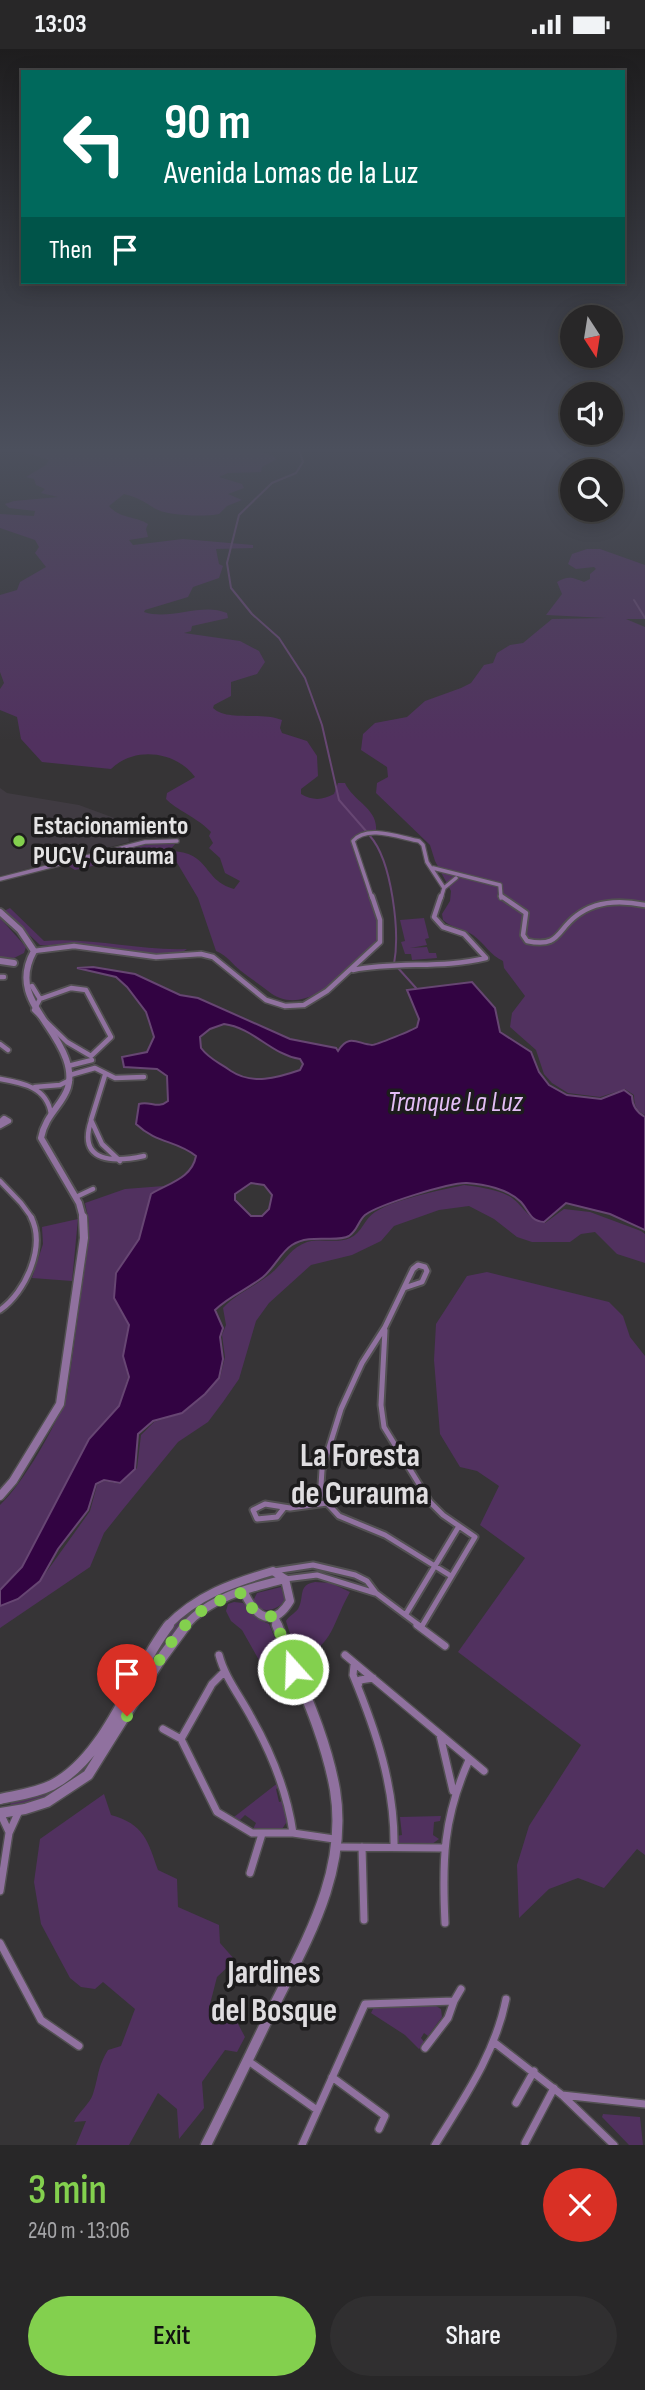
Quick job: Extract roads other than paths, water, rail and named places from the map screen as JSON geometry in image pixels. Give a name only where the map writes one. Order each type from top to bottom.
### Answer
[{"type":"street","points":[[0,961],[20,959],[34,951],[47,948],[74,946],[156,957],[201,954],[213,957],[266,1000],[285,1006],[312,1002],[377,948],[382,932],[367,875],[353,841],[357,836],[371,832],[419,841],[423,845],[430,867],[444,888]]},
{"type":"street","points":[[0,879],[145,842],[177,841]]},
{"type":"street","points":[[430,867],[457,877],[491,881],[500,885],[501,898],[526,913],[523,935],[527,941],[537,944],[559,937],[569,922],[596,905],[614,900],[645,905]]},
{"type":"street","points":[[348,972],[365,968],[457,964],[486,958],[464,934],[443,927],[434,917],[444,888],[457,877]]},
{"type":"street","points":[[0,912],[34,951]]},
{"type":"street","points":[[30,944],[47,948]]},
{"type":"street","points":[[2,980],[30,944]]},
{"type":"street","points":[[32,986],[40,999]]},
{"type":"street","points":[[68,1066],[91,1058],[111,1037],[86,990],[71,988],[40,999],[34,1010],[68,1045],[91,1058],[95,1068],[105,1075],[129,1079],[144,1077]]},
{"type":"street","points":[[0,1496],[13,1481],[56,1412],[64,1390],[84,1238],[83,1215],[76,1197],[41,1141],[43,1126],[69,1091],[70,1077],[68,1066],[41,1033]]},
{"type":"street","points":[[0,1044],[8,1050]]},
{"type":"street","points":[[0,1079],[32,1087],[60,1085],[70,1077],[95,1068]]},
{"type":"street","points":[[105,1075],[87,1130],[88,1141],[103,1158],[112,1162],[144,1156]]},
{"type":"street","points":[[60,1085],[69,1091]]},
{"type":"street","points":[[32,1087],[49,1103],[59,1105]]},
{"type":"street","points":[[49,1103],[51,1114]]},
{"type":"street","points":[[91,1120],[102,1144],[120,1161]]},
{"type":"street","points":[[0,1181],[23,1201],[38,1234],[35,1253],[23,1283],[10,1303],[0,1310]]},
{"type":"street","points":[[76,1197],[93,1189]]},
{"type":"street","points":[[404,1288],[422,1282],[427,1271],[425,1267],[418,1265],[413,1269],[385,1327],[362,1363],[341,1409],[321,1477],[327,1503],[339,1516],[385,1535],[451,1576]]},
{"type":"street","points":[[385,1327],[381,1405],[384,1427],[430,1502],[475,1537],[422,1626]]},
{"type":"street","points":[[284,1508],[276,1517],[257,1519],[253,1514],[253,1510],[258,1506],[270,1503],[284,1508],[327,1503]]},
{"type":"street","points":[[406,1613],[459,1526]]},
{"type":"street","points":[[0,1800],[42,1790],[60,1780],[76,1766],[92,1748],[161,1636],[182,1611],[205,1595],[273,1571],[299,1565],[323,1565],[355,1575],[367,1581],[376,1593]]},
{"type":"street","points":[[244,1592],[253,1610],[259,1615],[274,1616],[282,1612],[290,1601],[285,1579],[273,1571]]},
{"type":"street","points":[[9,1833],[0,1813],[19,1811],[58,1798],[88,1775],[180,1633],[205,1608],[285,1579],[317,1575],[376,1593],[406,1613],[445,1646]]},
{"type":"street","points":[[206,2145],[321,1909],[331,1881],[338,1844],[338,1798],[331,1765],[274,1616]]},
{"type":"street","points":[[219,1655],[223,1673],[253,1719],[282,1777],[289,1801],[293,1833]]},
{"type":"street","points":[[345,1655],[484,1771]]},
{"type":"street","points":[[354,1665],[352,1669],[383,1755],[391,1793],[394,1847]]},
{"type":"street","points":[[181,1739],[212,1684],[223,1673]]},
{"type":"street","points":[[358,1687],[360,1680],[373,1678]]},
{"type":"street","points":[[163,1729],[181,1739],[217,1812],[252,1833],[293,1833],[362,1847],[442,1847]]},
{"type":"street","points":[[439,1734],[453,1792]]},
{"type":"street","points":[[445,1923],[442,1847],[446,1818],[453,1792],[468,1760]]},
{"type":"street","points":[[0,1891],[2,1863],[9,1833],[19,1811]]},
{"type":"street","points":[[250,1873],[262,1834]]},
{"type":"street","points":[[362,1847],[364,1920]]},
{"type":"street","points":[[0,1943],[41,2019],[79,2046]]},
{"type":"street","points":[[425,2048],[448,2018],[461,1989]]},
{"type":"street","points":[[435,2145],[495,2043],[506,1999]]},
{"type":"street","points":[[302,2145],[365,2004],[454,2001]]},
{"type":"street","points":[[495,2043],[554,2088],[614,2145]]},
{"type":"street","points":[[247,2060],[317,2110]]},
{"type":"street","points":[[516,2103],[534,2071]]},
{"type":"street","points":[[332,2077],[385,2116],[379,2129]]},
{"type":"street","points":[[525,2143],[554,2088]]},
{"type":"street","points":[[562,2095],[645,2104]]},
{"type":"water","name":"Tranque La Luz","points":[[93,967],[135,974],[180,995],[198,998],[290,1039],[336,1048],[338,1051],[346,1042],[372,1045],[417,1027],[419,1019],[407,990],[472,982],[495,1008],[500,1032],[531,1052],[539,1072],[549,1085],[567,1095],[601,1099],[624,1090],[632,1096],[635,1108],[645,1117],[645,1230],[610,1214],[566,1203],[544,1222],[539,1221],[533,1218],[516,1197],[488,1186],[467,1183],[431,1190],[372,1211],[344,1238],[299,1241],[292,1245],[263,1277],[215,1310],[223,1328],[220,1337],[223,1359],[219,1378],[182,1413],[153,1421],[138,1434],[135,1469],[120,1483],[104,1480],[96,1484],[88,1510],[58,1549],[40,1581],[18,1599],[0,1606],[0,1590],[22,1567],[89,1439],[119,1406],[129,1377],[123,1356],[129,1325],[114,1298],[116,1273],[139,1239],[151,1194],[185,1175],[196,1156],[151,1135],[136,1124],[139,1104],[160,1105],[168,1101],[167,1076],[157,1069],[124,1067],[122,1057],[147,1052],[154,1037],[146,1012],[116,977],[77,968]],"holes":[[[224,1024],[244,1030],[280,1052],[300,1059],[303,1064],[300,1070],[274,1078],[256,1079],[231,1071],[201,1048],[200,1037],[210,1029]],[[251,1183],[264,1185],[272,1195],[269,1209],[262,1216],[251,1216],[235,1200],[235,1194]]]},
{"type":"waterway","points":[[232,545],[227,563],[231,588],[252,614],[279,638],[305,678],[322,725],[339,800],[366,831]]},
{"type":"waterway","points":[[634,600],[645,618]]},
{"type":"waterway","points":[[370,836],[384,862],[393,897],[396,934],[394,964]]},
{"type":"waterway","points":[[398,968],[416,988]]},
{"type":"place","name":"Estacionamiento PUCV, Curauma","points":[[19,841]]},
{"type":"district","name":"La Foresta de Curauma","points":[[360,1475]]},
{"type":"district","name":"Jardines del Bosque","points":[[274,1992]]}]
